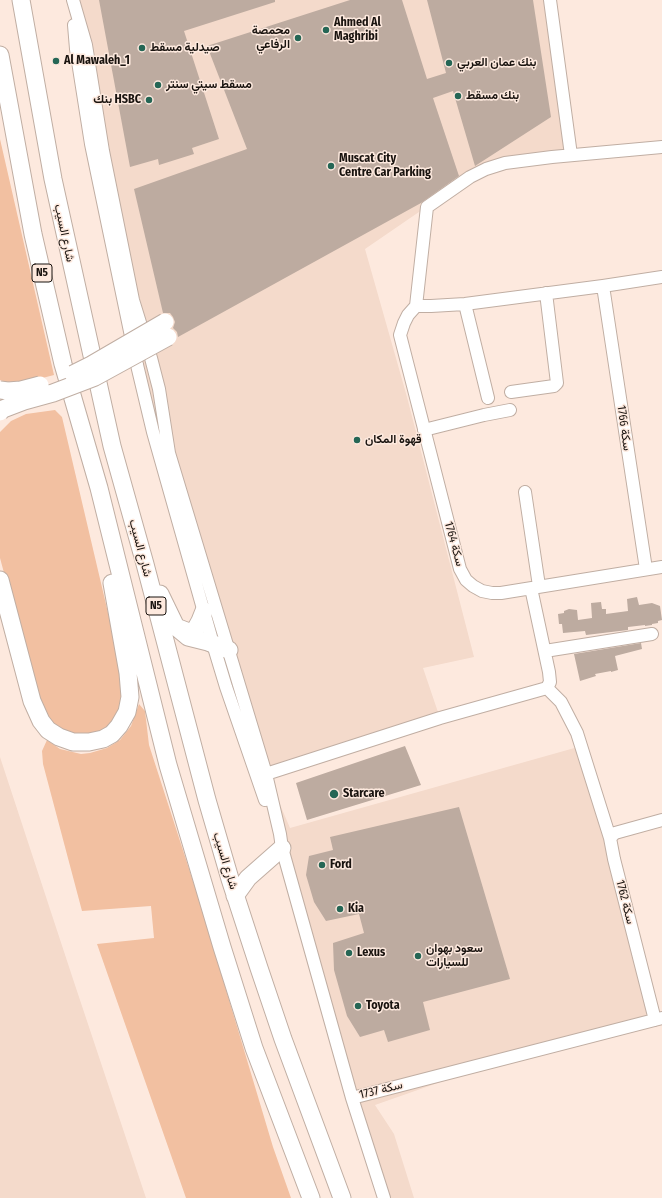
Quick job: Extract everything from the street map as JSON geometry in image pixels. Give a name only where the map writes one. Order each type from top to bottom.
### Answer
[{"type":"highway","name":"شارع السيب","points":[[21,0],[53,179],[112,446],[145,564],[207,800],[235,896],[278,1025],[342,1198]]},
{"type":"highway","name":"شارع السيب","points":[[0,54],[33,234],[63,364],[99,488],[168,765],[222,947],[254,1048],[308,1193]]},
{"type":"highway","points":[[0,117],[13,178],[33,234]]},
{"type":"highway","points":[[0,390],[21,390],[70,376],[167,330],[95,377],[53,393],[24,401],[3,409],[0,412]]},
{"type":"highway","points":[[0,580],[32,702],[41,721],[48,730],[59,737],[73,742],[90,742],[102,739],[112,734],[119,726],[127,712],[130,697],[128,673],[97,504],[99,488]]},
{"type":"highway","points":[[145,564],[176,627],[188,637],[229,650]]},
{"type":"highway","points":[[176,627],[189,632],[195,630],[204,611]]},
{"type":"highway","points":[[235,896],[248,878],[282,848]]},
{"type":"street","points":[[72,0],[76,48],[91,144],[137,364],[153,432],[226,687],[259,780],[274,832],[282,848]]},
{"type":"street","points":[[72,0],[86,45],[103,151],[133,300],[159,389],[169,453],[266,774],[282,848]]},
{"type":"street","points":[[550,0],[571,155]]},
{"type":"street","points":[[662,147],[571,155],[505,163],[486,169],[470,177],[427,206],[416,306],[465,304],[662,277]]},
{"type":"street","name":"سكة 1766","points":[[603,286],[646,569]]},
{"type":"street","points":[[511,392],[554,386],[557,383],[546,293]]},
{"type":"street","points":[[465,304],[488,398]]},
{"type":"street","name":"سكة 1764","points":[[416,306],[408,315],[400,335],[460,569],[466,580],[482,591],[501,593],[662,567]]},
{"type":"street","points":[[424,430],[510,410]]},
{"type":"street","points":[[266,774],[440,718],[547,688],[550,682],[549,672],[544,651],[535,587],[525,492]]},
{"type":"street","points":[[544,651],[652,634]]},
{"type":"street","name":"سكة 1762","points":[[547,688],[561,702],[577,733],[610,838],[614,859],[658,1019]]},
{"type":"street","points":[[610,838],[615,833],[662,820]]},
{"type":"street","name":"سكة 1737","points":[[282,848],[352,1098],[658,1019]]},
{"type":"street","points":[[352,1098],[384,1198]]},
{"type":"shaded area","points":[[72,0],[550,0],[571,155],[552,157],[470,177],[365,249],[407,397],[474,657],[423,668],[440,718],[267,774],[290,828],[578,747],[610,838],[655,1020],[506,1059],[375,1105],[394,1134],[414,1198],[384,1198],[268,809],[153,432]]},
{"type":"shaded area","points":[[0,139],[54,375],[31,381],[6,382],[0,380]]},
{"type":"shaded area","points":[[55,410],[62,417],[120,664],[123,686],[121,708],[108,728],[93,737],[65,732],[53,723],[38,699],[0,558],[0,432],[11,421],[26,414]]},
{"type":"shaded area","points":[[139,704],[145,711],[149,745],[201,906],[273,1147],[291,1198],[186,1198],[97,944],[154,938],[151,906],[82,911],[43,764],[42,751],[47,740],[60,749],[81,754],[107,748],[120,740],[131,726]]},
{"type":"shaded area","points":[[0,757],[72,976],[146,1198],[0,1198]]},
{"type":"building","name":"مسقط سيتي سنتر","points":[[99,0],[275,0],[275,2],[184,31],[219,139],[192,148],[194,154],[159,165],[158,159],[130,167]]},
{"type":"building","name":"Muscat City Centre Car Parking","points":[[350,0],[402,0],[427,79],[446,73],[427,0],[533,0],[551,117],[475,166],[453,91],[433,98],[459,176],[421,203],[178,337],[177,332],[173,328],[175,322],[173,317],[170,313],[163,313],[134,189],[247,149],[207,46]]},
{"type":"building","points":[[637,597],[639,605],[652,603],[660,606],[662,620],[652,625],[628,627],[628,630],[586,635],[585,631],[563,633],[562,624],[559,624],[558,614],[564,613],[564,611],[569,609],[577,610],[578,620],[592,618],[591,603],[601,602],[602,609],[606,609],[606,614],[628,611],[627,599]]},
{"type":"building","points":[[641,643],[642,649],[615,656],[618,670],[595,674],[596,676],[580,681],[574,654]]},
{"type":"building","points":[[405,746],[421,785],[307,820],[296,783]]},
{"type":"building","name":"سعود بهوان للسيارات","points":[[459,807],[510,979],[423,1002],[430,1030],[388,1042],[384,1030],[360,1037],[347,1016],[334,970],[333,943],[364,933],[359,914],[326,921],[314,902],[306,875],[309,856],[333,850],[330,837]]},
{"type":"place","name":"Ahmed Al Maghribi","points":[[326,30]]},
{"type":"place","name":"محمصة الرفاعي","points":[[298,38]]},
{"type":"place","name":"صيدلية مسقط","points":[[142,48]]},
{"type":"place","name":"Al Mawaleh_1","points":[[56,61]]},
{"type":"place","name":"بنك عمان العربي","points":[[449,63]]},
{"type":"place","name":"مسقط سيتي سنتر","points":[[158,85]]},
{"type":"place","name":"بنك مسقط","points":[[458,96]]},
{"type":"place","name":"بنك HSBC","points":[[149,100]]},
{"type":"place","name":"Muscat City Centre Car Parking","points":[[331,166]]},
{"type":"place","name":"قهوة المكان","points":[[357,440]]},
{"type":"place","name":"Starcare","points":[[334,794]]},
{"type":"place","name":"Ford","points":[[322,865]]},
{"type":"place","name":"Kia","points":[[340,909]]},
{"type":"place","name":"Lexus","points":[[349,953]]},
{"type":"place","name":"سعود بهوان للسيارات","points":[[418,956]]},
{"type":"place","name":"Toyota","points":[[358,1006]]}]
